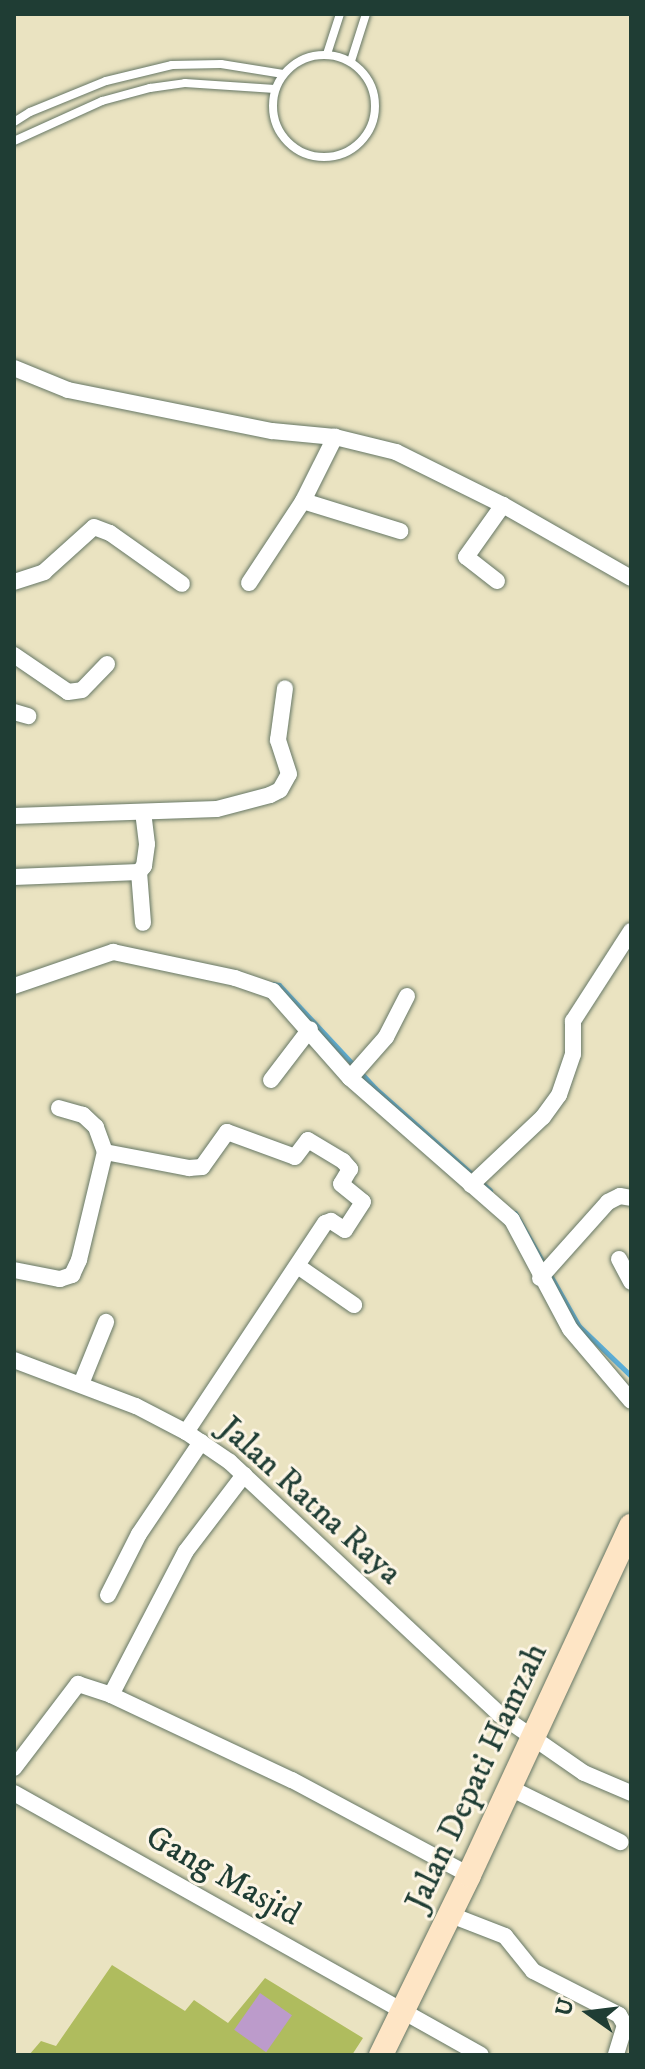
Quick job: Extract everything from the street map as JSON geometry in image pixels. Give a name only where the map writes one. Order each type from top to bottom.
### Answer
[{"type":"main road","name":"Jalan Depati Hamzah","points":[[381,2055],[451,1915],[631,1526]]},
{"type":"street","points":[[14,368],[68,390],[272,431],[335,437],[404,455],[503,505],[631,578]]},
{"type":"street","points":[[249,583],[303,501],[335,437]]},
{"type":"street","points":[[303,501],[400,531]]},
{"type":"street","points":[[497,581],[466,557],[503,505]]},
{"type":"street","points":[[14,582],[44,572],[94,527],[110,533],[182,584]]},
{"type":"street","points":[[14,655],[68,692],[82,690],[107,664]]},
{"type":"street","points":[[14,816],[229,808],[280,790],[289,774],[278,740],[285,688]]},
{"type":"street","points":[[143,812],[147,844],[144,866],[139,872],[143,923]]},
{"type":"street","points":[[14,877],[139,872]]},
{"type":"street","points":[[474,1183],[543,1117],[559,1095],[573,1054],[573,1021],[631,931]]},
{"type":"street","points":[[14,986],[113,952],[260,986],[285,1002],[354,1074],[474,1183],[521,1233],[549,1271],[570,1329],[631,1401]]},
{"type":"street","points":[[354,1074],[386,1037],[407,996]]},
{"type":"street","points":[[271,1080],[310,1029]]},
{"type":"street","points":[[14,1270],[60,1279],[72,1275],[79,1260],[105,1152],[96,1127],[83,1115],[59,1108]]},
{"type":"street","points":[[105,1152],[189,1168],[202,1167],[227,1132],[295,1157],[308,1140],[350,1169],[341,1184],[363,1202],[345,1230],[331,1221],[325,1223],[299,1267],[186,1432]]},
{"type":"street","points":[[549,1271],[608,1202],[620,1196],[631,1198]]},
{"type":"street","points":[[619,1259],[631,1282]]},
{"type":"street","points":[[299,1267],[354,1305]]},
{"type":"street","points":[[81,1384],[106,1322]]},
{"type":"street","name":"Jalan Ratna Raya","points":[[14,1360],[136,1406],[201,1442],[244,1475],[499,1714],[584,1773],[631,1793]]},
{"type":"street","points":[[108,1595],[139,1534],[201,1442]]},
{"type":"street","points":[[111,1695],[186,1551],[244,1475]]},
{"type":"street","points":[[14,1768],[78,1684],[111,1695],[292,1780],[469,1875]]},
{"type":"street","points":[[510,1788],[620,1842]]},
{"type":"street","name":"Gang Masjid","points":[[14,1793],[481,2055]]},
{"type":"street","points":[[451,1915],[505,1936],[533,1971],[623,2018],[625,2025],[616,2055]]},
{"type":"lane","points":[[327,54],[340,14]]},
{"type":"lane","points":[[351,61],[366,14]]},
{"type":"lane","points":[[327,54],[351,61],[369,81],[375,108],[367,134],[347,152],[321,157],[295,149],[278,129],[272,102],[283,74],[295,63],[327,54]]},
{"type":"lane","points":[[14,122],[30,112],[106,81],[172,65],[221,64],[283,74]]},
{"type":"lane","points":[[14,141],[102,101],[150,88],[185,83],[275,89]]},
{"type":"green space","points":[[112,1965],[185,2011],[194,2000],[228,2023],[265,1978],[363,2038],[352,2055],[29,2055],[41,2041],[56,2046]]},
{"type":"building","points":[[260,1993],[292,2015],[266,2052],[234,2030]]},
{"type":"waterway","points":[[273,984],[279,985],[375,1088],[490,1190]]},
{"type":"waterway","points":[[515,1213],[579,1326],[631,1376]]}]
